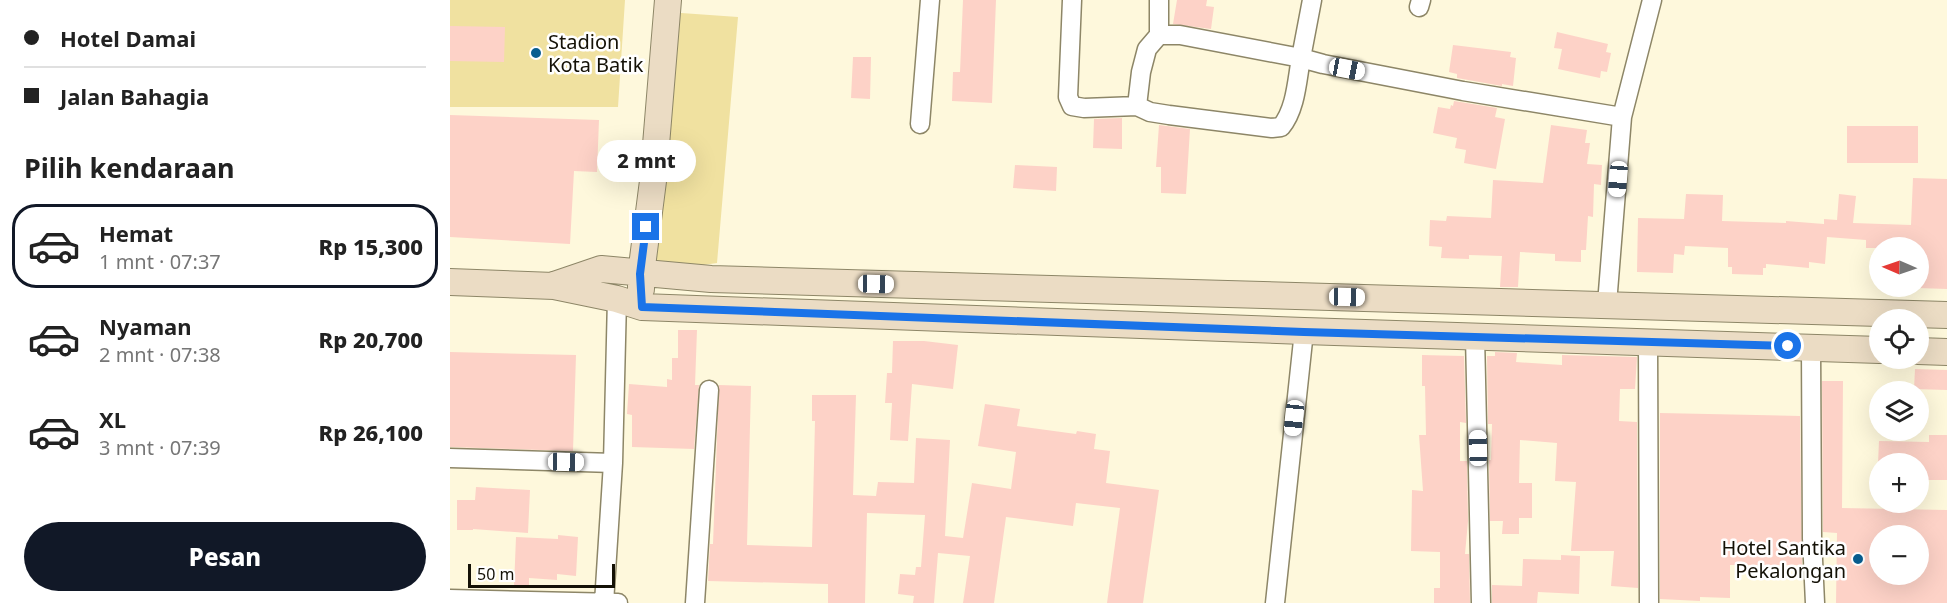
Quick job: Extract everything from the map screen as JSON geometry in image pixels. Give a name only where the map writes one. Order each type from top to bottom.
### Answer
[{"type":"street","points":[[642,307],[640,274],[652,181],[668,0]]},
{"type":"street","points":[[920,124],[930,0]]},
{"type":"street","points":[[1072,0],[1068,97],[1072,106],[1084,108],[1137,106],[1150,112],[1272,128],[1281,127],[1287,119],[1292,104],[1312,0]]},
{"type":"street","points":[[1137,106],[1141,72],[1148,49],[1159,35],[1159,0]]},
{"type":"street","points":[[1607,304],[1622,117],[1652,0]]},
{"type":"street","points":[[1159,35],[1180,35],[1463,91],[1622,117]]},
{"type":"street","points":[[554,285],[602,269],[640,274],[723,279],[1947,315]]},
{"type":"street","points":[[450,282],[554,285],[642,307],[1304,332],[1869,350]]},
{"type":"street","points":[[604,603],[613,463],[617,299]]},
{"type":"street","points":[[1275,603],[1304,332]]},
{"type":"street","points":[[1475,336],[1481,603]]},
{"type":"street","points":[[1648,342],[1649,603]]},
{"type":"street","points":[[1811,347],[1812,538],[1815,603]]},
{"type":"street","points":[[1929,351],[1947,352]]},
{"type":"street","points":[[695,603],[709,390]]},
{"type":"street","points":[[450,458],[613,463]]},
{"type":"street","points":[[450,599],[618,603]]},
{"type":"shaded area","name":"Stadion Kota Batik","points":[[450,0],[625,0],[618,107],[450,107]]},
{"type":"shaded area","points":[[667,12],[738,17],[717,263],[641,274]]},
{"type":"building","points":[[963,0],[996,0],[992,103],[952,101],[953,72],[960,72]]},
{"type":"building","points":[[1177,0],[1207,0],[1206,6],[1214,7],[1211,29],[1173,24]]},
{"type":"building","points":[[450,26],[505,27],[504,62],[450,61]]},
{"type":"building","points":[[1557,32],[1608,44],[1606,52],[1611,53],[1607,72],[1601,71],[1600,78],[1558,69],[1562,49],[1554,48]]},
{"type":"building","points":[[1453,45],[1511,52],[1510,57],[1516,58],[1513,86],[1457,78],[1457,74],[1449,72]]},
{"type":"building","points":[[853,57],[871,57],[870,99],[851,98]]},
{"type":"building","points":[[1454,101],[1497,108],[1495,117],[1505,119],[1496,169],[1464,163],[1466,150],[1455,148],[1457,138],[1433,133],[1438,107],[1450,109]]},
{"type":"building","points":[[450,115],[599,120],[597,172],[574,171],[570,244],[450,237]]},
{"type":"building","points":[[1122,118],[1122,149],[1093,148],[1094,119]]},
{"type":"building","points":[[1159,125],[1190,129],[1186,194],[1161,193],[1161,167],[1156,167]]},
{"type":"building","points":[[1551,125],[1587,130],[1585,143],[1590,143],[1587,164],[1602,165],[1601,185],[1594,184],[1593,217],[1588,216],[1586,250],[1581,250],[1581,262],[1555,261],[1555,254],[1520,252],[1518,287],[1500,287],[1502,256],[1469,255],[1469,259],[1441,258],[1442,247],[1429,246],[1430,220],[1446,221],[1447,216],[1491,218],[1493,180],[1543,183]]},
{"type":"building","points":[[1847,126],[1918,126],[1918,163],[1847,163]]},
{"type":"building","points":[[1015,165],[1057,167],[1056,191],[1013,188]]},
{"type":"building","points":[[1913,178],[1947,179],[1947,289],[1929,288],[1929,237],[1869,237],[1869,248],[1866,248],[1866,240],[1827,237],[1825,264],[1809,262],[1809,268],[1766,264],[1766,268],[1763,268],[1763,275],[1732,274],[1732,267],[1728,267],[1728,248],[1685,246],[1684,255],[1674,254],[1673,273],[1637,272],[1638,218],[1684,219],[1686,194],[1723,195],[1722,221],[1786,223],[1786,221],[1824,224],[1824,219],[1837,220],[1839,194],[1856,196],[1853,223],[1911,225]]},
{"type":"building","points":[[678,330],[697,330],[695,385],[699,385],[694,449],[632,447],[632,415],[627,414],[629,384],[667,387],[667,379],[672,380],[672,358],[678,358]]},
{"type":"building","points":[[893,341],[924,341],[958,345],[953,389],[912,384],[908,441],[890,440],[892,403],[885,403],[887,373],[892,373]]},
{"type":"building","points":[[450,352],[576,355],[573,451],[450,447]]},
{"type":"building","points":[[1495,352],[1517,353],[1516,362],[1562,365],[1562,355],[1637,357],[1635,389],[1620,389],[1619,421],[1637,422],[1638,588],[1611,586],[1614,551],[1571,551],[1576,482],[1555,481],[1557,443],[1520,440],[1519,483],[1532,483],[1532,518],[1519,518],[1519,534],[1502,534],[1503,521],[1490,521],[1489,460],[1491,460],[1492,424],[1488,424],[1487,356],[1495,356]]},
{"type":"building","points":[[1422,355],[1464,356],[1466,423],[1460,422],[1460,461],[1467,461],[1468,521],[1465,554],[1469,554],[1470,603],[1434,603],[1434,588],[1440,588],[1440,552],[1411,551],[1412,490],[1423,491],[1419,435],[1426,435]]},
{"type":"building","points":[[1915,369],[1947,370],[1947,390],[1929,389],[1929,381],[1914,381]]},
{"type":"building","points":[[1822,381],[1843,381],[1842,508],[1869,509],[1869,513],[1929,513],[1929,510],[1947,510],[1947,603],[1836,603],[1837,533],[1823,532]]},
{"type":"building","points":[[719,385],[751,386],[747,545],[812,547],[815,421],[812,421],[812,395],[856,395],[853,495],[876,496],[878,482],[914,483],[916,438],[950,440],[945,536],[963,538],[972,483],[1011,489],[1016,452],[978,446],[985,404],[1020,409],[1017,426],[1076,434],[1077,431],[1096,434],[1094,449],[1110,451],[1106,483],[1159,490],[1143,603],[1107,603],[1120,508],[1076,503],[1073,526],[1006,517],[994,603],[963,603],[970,556],[938,553],[934,603],[913,603],[914,596],[898,594],[900,574],[915,575],[916,567],[921,567],[925,515],[867,513],[865,603],[828,603],[828,584],[708,581],[710,544],[713,544]]},
{"type":"building","points":[[1660,413],[1800,416],[1802,565],[1730,565],[1730,598],[1700,597],[1700,601],[1660,599]]},
{"type":"building","points":[[1929,435],[1947,435],[1947,480],[1929,480],[1929,453],[1878,453],[1879,441],[1929,441]]},
{"type":"building","points":[[476,487],[530,490],[528,533],[457,530],[457,500],[475,500]]},
{"type":"building","points":[[558,535],[578,537],[576,576],[557,574],[557,580],[529,578],[529,588],[514,587],[516,537],[558,539]]},
{"type":"building","points":[[1561,555],[1580,556],[1579,594],[1538,592],[1537,603],[1492,603],[1492,585],[1522,586],[1523,559],[1561,560]]},
{"type":"place","name":"Stadion Kota Batik","points":[[536,53]]},
{"type":"place","name":"Hotel Santika Pekalongan","points":[[1858,559]]},
{"type":"route","points":[[646,227],[640,274],[642,307],[1304,332],[1788,346]]}]
